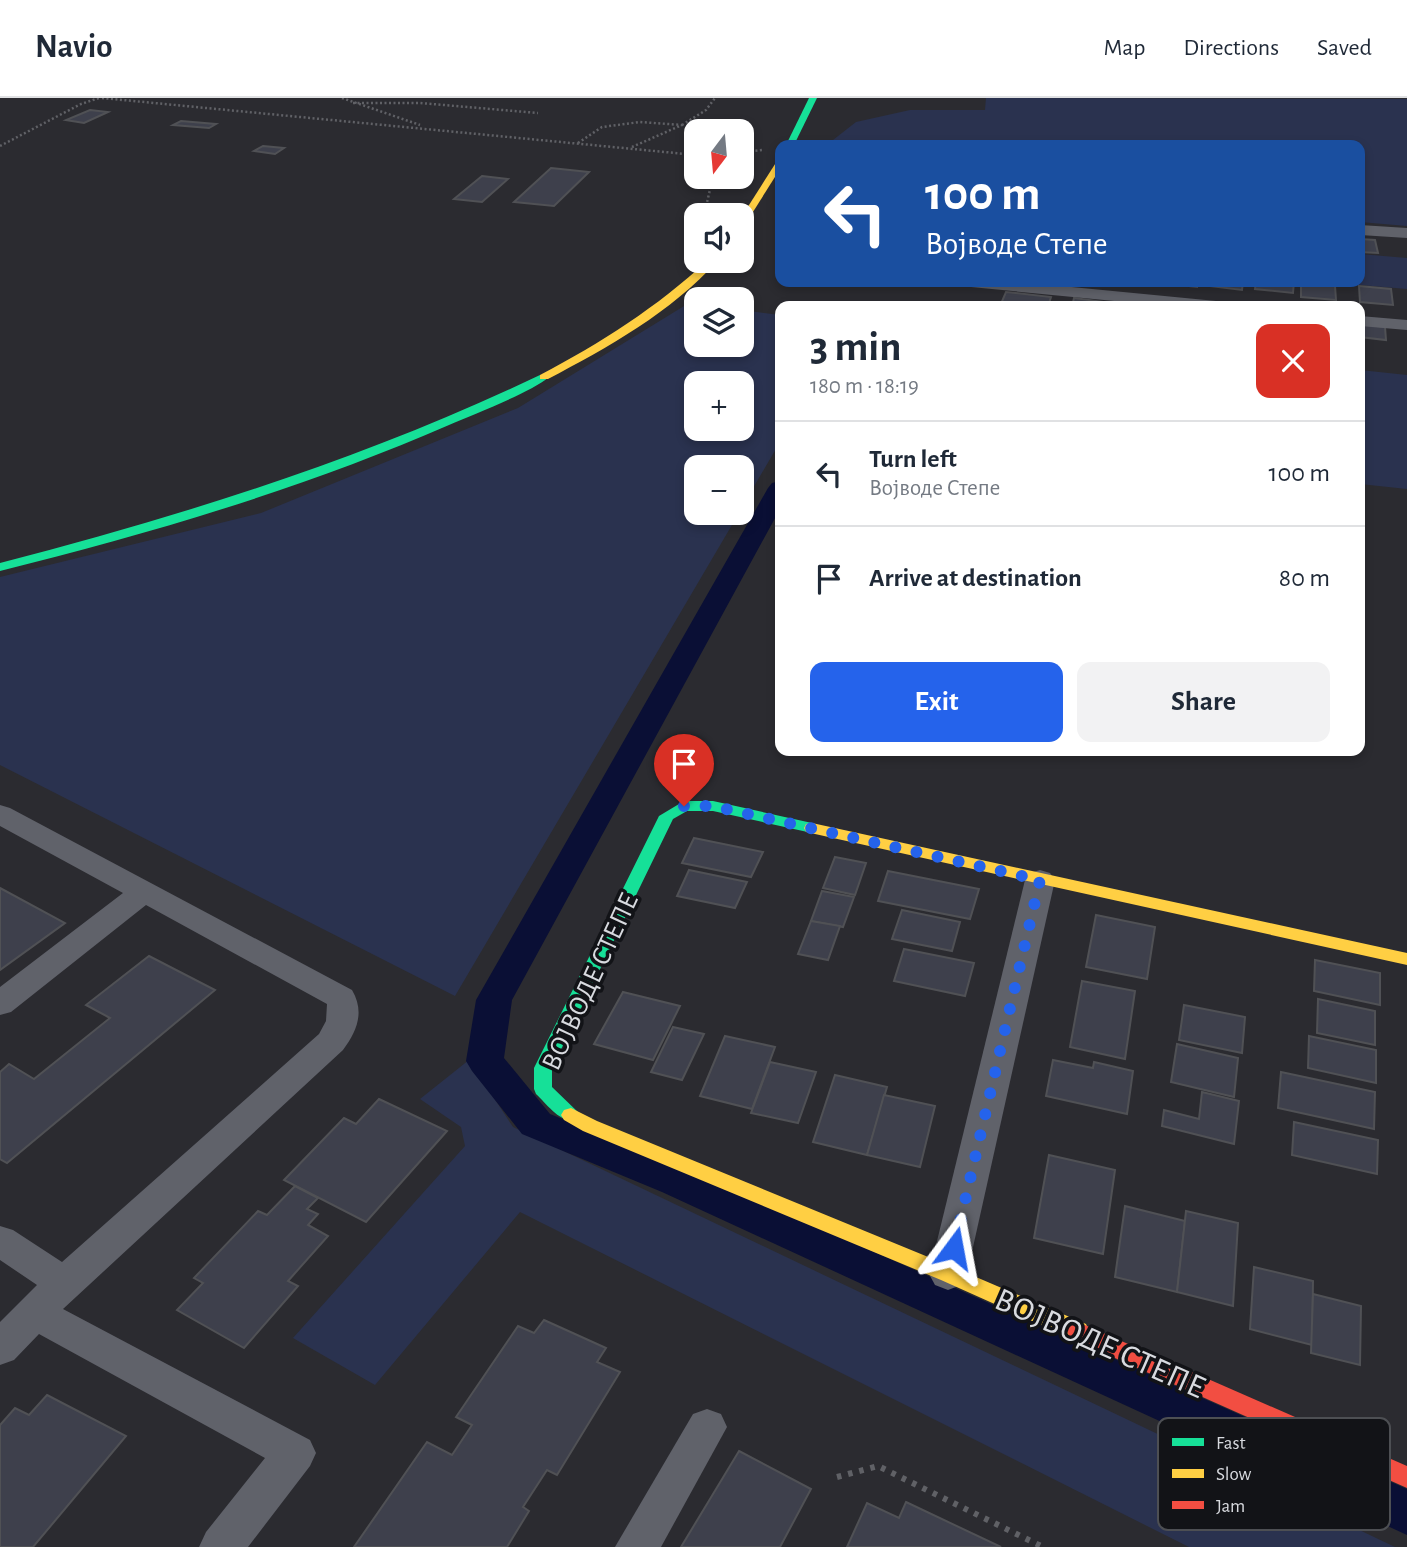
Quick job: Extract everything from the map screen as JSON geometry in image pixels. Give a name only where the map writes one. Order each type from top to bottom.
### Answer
[{"type":"main road","points":[[792,140],[813,98]]},
{"type":"main road","points":[[754,204],[775,171]]},
{"type":"main road","points":[[0,567],[97,543],[245,500],[321,475],[414,439],[513,393],[624,333],[664,304],[699,273]]},
{"type":"main road","name":"ВОЈВОДЕ СТЕПЕ","points":[[1274,1418],[948,1274],[590,1126],[564,1111],[543,1089],[543,1068],[667,816],[684,806],[713,806],[1407,959]]},
{"type":"main road","name":"ВОЈВОДЕ СТЕПЕ","points":[[1390,1469],[1407,1477]]},
{"type":"street","points":[[1365,230],[1407,233]]},
{"type":"street","points":[[1022,287],[1165,301]]},
{"type":"street","points":[[1365,321],[1407,325]]},
{"type":"street","points":[[0,814],[341,998],[344,1009],[339,1032],[331,1042],[64,1283],[0,1348]]},
{"type":"street","points":[[948,1274],[1040,880]]},
{"type":"street","points":[[0,1004],[145,891]]},
{"type":"street","points":[[0,1241],[64,1283]]},
{"type":"street","points":[[35,1313],[295,1453],[221,1547]]},
{"type":"street","points":[[637,1547],[707,1427]]},
{"type":"path","points":[[0,146],[81,104],[101,98],[684,154]]},
{"type":"path","points":[[342,98],[396,115],[425,128]]},
{"type":"path","points":[[630,148],[682,125],[706,110],[715,98]]},
{"type":"path","points":[[353,103],[447,104],[538,113]]},
{"type":"path","points":[[577,143],[602,127],[640,122],[682,125]]},
{"type":"path","points":[[754,151],[767,149]]},
{"type":"path","points":[[837,1477],[878,1466],[1043,1547]]},
{"type":"shaded area","points":[[986,98],[1407,99],[1407,226],[1365,222],[1365,140],[833,140],[856,122],[910,110],[985,110]]},
{"type":"shaded area","points":[[1365,254],[1407,258],[1407,289],[1365,285]]},
{"type":"shaded area","points":[[684,306],[684,357],[754,357],[754,312],[775,314],[775,451],[754,486],[754,455],[684,455],[684,525],[732,525],[455,996],[0,765],[0,577],[261,513],[518,408]]},
{"type":"shaded area","points":[[1365,371],[1407,375],[1407,489],[1365,485]]},
{"type":"shaded area","points":[[469,1060],[513,1127],[1158,1434],[1158,1530],[1359,1530],[1395,1547],[1189,1547],[520,1212],[375,1385],[293,1338],[465,1146],[461,1127],[420,1099]]},
{"type":"building","points":[[90,110],[108,112],[84,123],[66,120]]},
{"type":"building","points":[[181,121],[216,124],[209,128],[173,125]]},
{"type":"building","points":[[263,146],[284,148],[275,154],[254,151]]},
{"type":"building","points":[[551,168],[589,172],[554,206],[514,202]]},
{"type":"building","points":[[482,176],[508,179],[482,202],[454,199]]},
{"type":"building","points":[[1365,239],[1375,240],[1378,253],[1365,252]]},
{"type":"building","points":[[1217,287],[1242,287],[1242,290]]},
{"type":"building","points":[[1255,287],[1294,287],[1293,293]]},
{"type":"building","points":[[1301,287],[1335,287],[1336,300],[1301,297]]},
{"type":"building","points":[[1359,287],[1391,289],[1393,305],[1365,302],[1360,301]]},
{"type":"building","points":[[1006,292],[1051,297],[1050,301],[1002,301]]},
{"type":"building","points":[[1074,298],[1096,301],[1073,301]]},
{"type":"building","points":[[1365,325],[1385,327],[1386,340],[1365,338]]},
{"type":"building","points":[[694,838],[763,852],[751,877],[682,863]]},
{"type":"building","points":[[835,857],[866,863],[855,895],[823,888]]},
{"type":"building","points":[[689,870],[747,882],[735,908],[677,896]]},
{"type":"building","points":[[888,871],[979,889],[970,919],[878,901]]},
{"type":"building","points":[[0,888],[65,923],[0,970]]},
{"type":"building","points":[[822,891],[854,897],[843,927],[811,921]]},
{"type":"building","points":[[902,910],[960,922],[952,951],[892,939]]},
{"type":"building","points":[[1096,915],[1155,927],[1147,979],[1086,967]]},
{"type":"building","points":[[811,921],[840,926],[828,960],[798,954]]},
{"type":"building","points":[[904,949],[974,963],[965,996],[894,981]]},
{"type":"building","points":[[149,956],[215,990],[7,1163],[0,1159],[0,1072],[9,1064],[34,1079],[110,1018],[86,1005]]},
{"type":"building","points":[[1315,960],[1380,973],[1380,1005],[1314,991]]},
{"type":"building","points":[[1082,981],[1135,991],[1125,1059],[1070,1047]]},
{"type":"building","points":[[623,992],[680,1006],[653,1060],[594,1044]]},
{"type":"building","points":[[1318,999],[1375,1011],[1375,1045],[1317,1033]]},
{"type":"building","points":[[1184,1005],[1245,1017],[1242,1053],[1179,1040]]},
{"type":"building","points":[[673,1027],[704,1034],[682,1080],[651,1072]]},
{"type":"building","points":[[725,1036],[775,1047],[752,1109],[700,1096]]},
{"type":"building","points":[[1309,1036],[1376,1050],[1376,1083],[1308,1068]]},
{"type":"building","points":[[1177,1044],[1238,1058],[1234,1097],[1171,1082]]},
{"type":"building","points":[[1053,1060],[1093,1068],[1094,1062],[1133,1071],[1127,1114],[1046,1096]]},
{"type":"building","points":[[770,1062],[816,1072],[798,1123],[751,1113]]},
{"type":"building","points":[[1281,1072],[1375,1092],[1374,1129],[1278,1108]]},
{"type":"building","points":[[835,1075],[887,1087],[867,1155],[813,1142]]},
{"type":"building","points":[[1202,1092],[1239,1101],[1234,1144],[1162,1126],[1164,1110],[1199,1119]]},
{"type":"building","points":[[884,1095],[935,1106],[920,1167],[867,1155]]},
{"type":"building","points":[[379,1099],[447,1131],[366,1222],[284,1180],[344,1118],[356,1124]]},
{"type":"building","points":[[1294,1122],[1378,1140],[1377,1174],[1292,1155]]},
{"type":"building","points":[[1049,1155],[1115,1170],[1103,1254],[1034,1238]]},
{"type":"building","points":[[295,1186],[318,1198],[307,1209],[318,1214],[308,1225],[328,1236],[288,1281],[298,1286],[244,1348],[177,1310],[203,1283],[194,1278],[258,1211],[267,1215]]},
{"type":"building","points":[[1125,1206],[1185,1221],[1177,1292],[1115,1277]]},
{"type":"building","points":[[1186,1211],[1238,1223],[1233,1306],[1177,1292]]},
{"type":"building","points":[[1254,1267],[1313,1281],[1312,1345],[1250,1329]]},
{"type":"building","points":[[1313,1294],[1361,1306],[1360,1365],[1311,1353]]},
{"type":"building","points":[[544,1320],[606,1348],[597,1362],[620,1372],[557,1475],[547,1470],[523,1507],[529,1511],[507,1547],[354,1547],[427,1442],[452,1455],[472,1425],[456,1417],[518,1326],[534,1333]]},
{"type":"building","points":[[47,1395],[126,1436],[33,1547],[0,1547],[0,1425],[15,1408],[29,1415]]},
{"type":"building","points":[[739,1451],[811,1489],[780,1547],[681,1547]]},
{"type":"building","points":[[906,1502],[1001,1547],[847,1547],[867,1503],[899,1518]]},
{"type":"waterway","points":[[775,497],[494,1000],[485,1061],[536,1124],[676,1181],[1199,1418]]},
{"type":"waterway","points":[[1390,1504],[1407,1512]]},
{"type":"traffic: fast","points":[[792,140],[813,98]]},
{"type":"traffic: fast","points":[[0,567],[140,529],[277,487],[412,437],[544,377]]},
{"type":"traffic: fast","points":[[571,1115],[543,1089],[543,1068],[667,816],[684,806],[713,806],[812,828]]},
{"type":"traffic: slow","points":[[754,204],[775,171]]},
{"type":"traffic: slow","points":[[544,377],[589,353],[653,311],[699,273]]},
{"type":"traffic: slow","points":[[812,828],[1407,959]]},
{"type":"traffic: slow","points":[[571,1115],[590,1126],[948,1274],[1078,1331]]},
{"type":"traffic: jam","points":[[1078,1331],[1274,1418]]},
{"type":"traffic: jam","points":[[1390,1469],[1407,1477]]},
{"type":"route","points":[[684,806],[713,806],[1040,880],[954,1248]]}]
